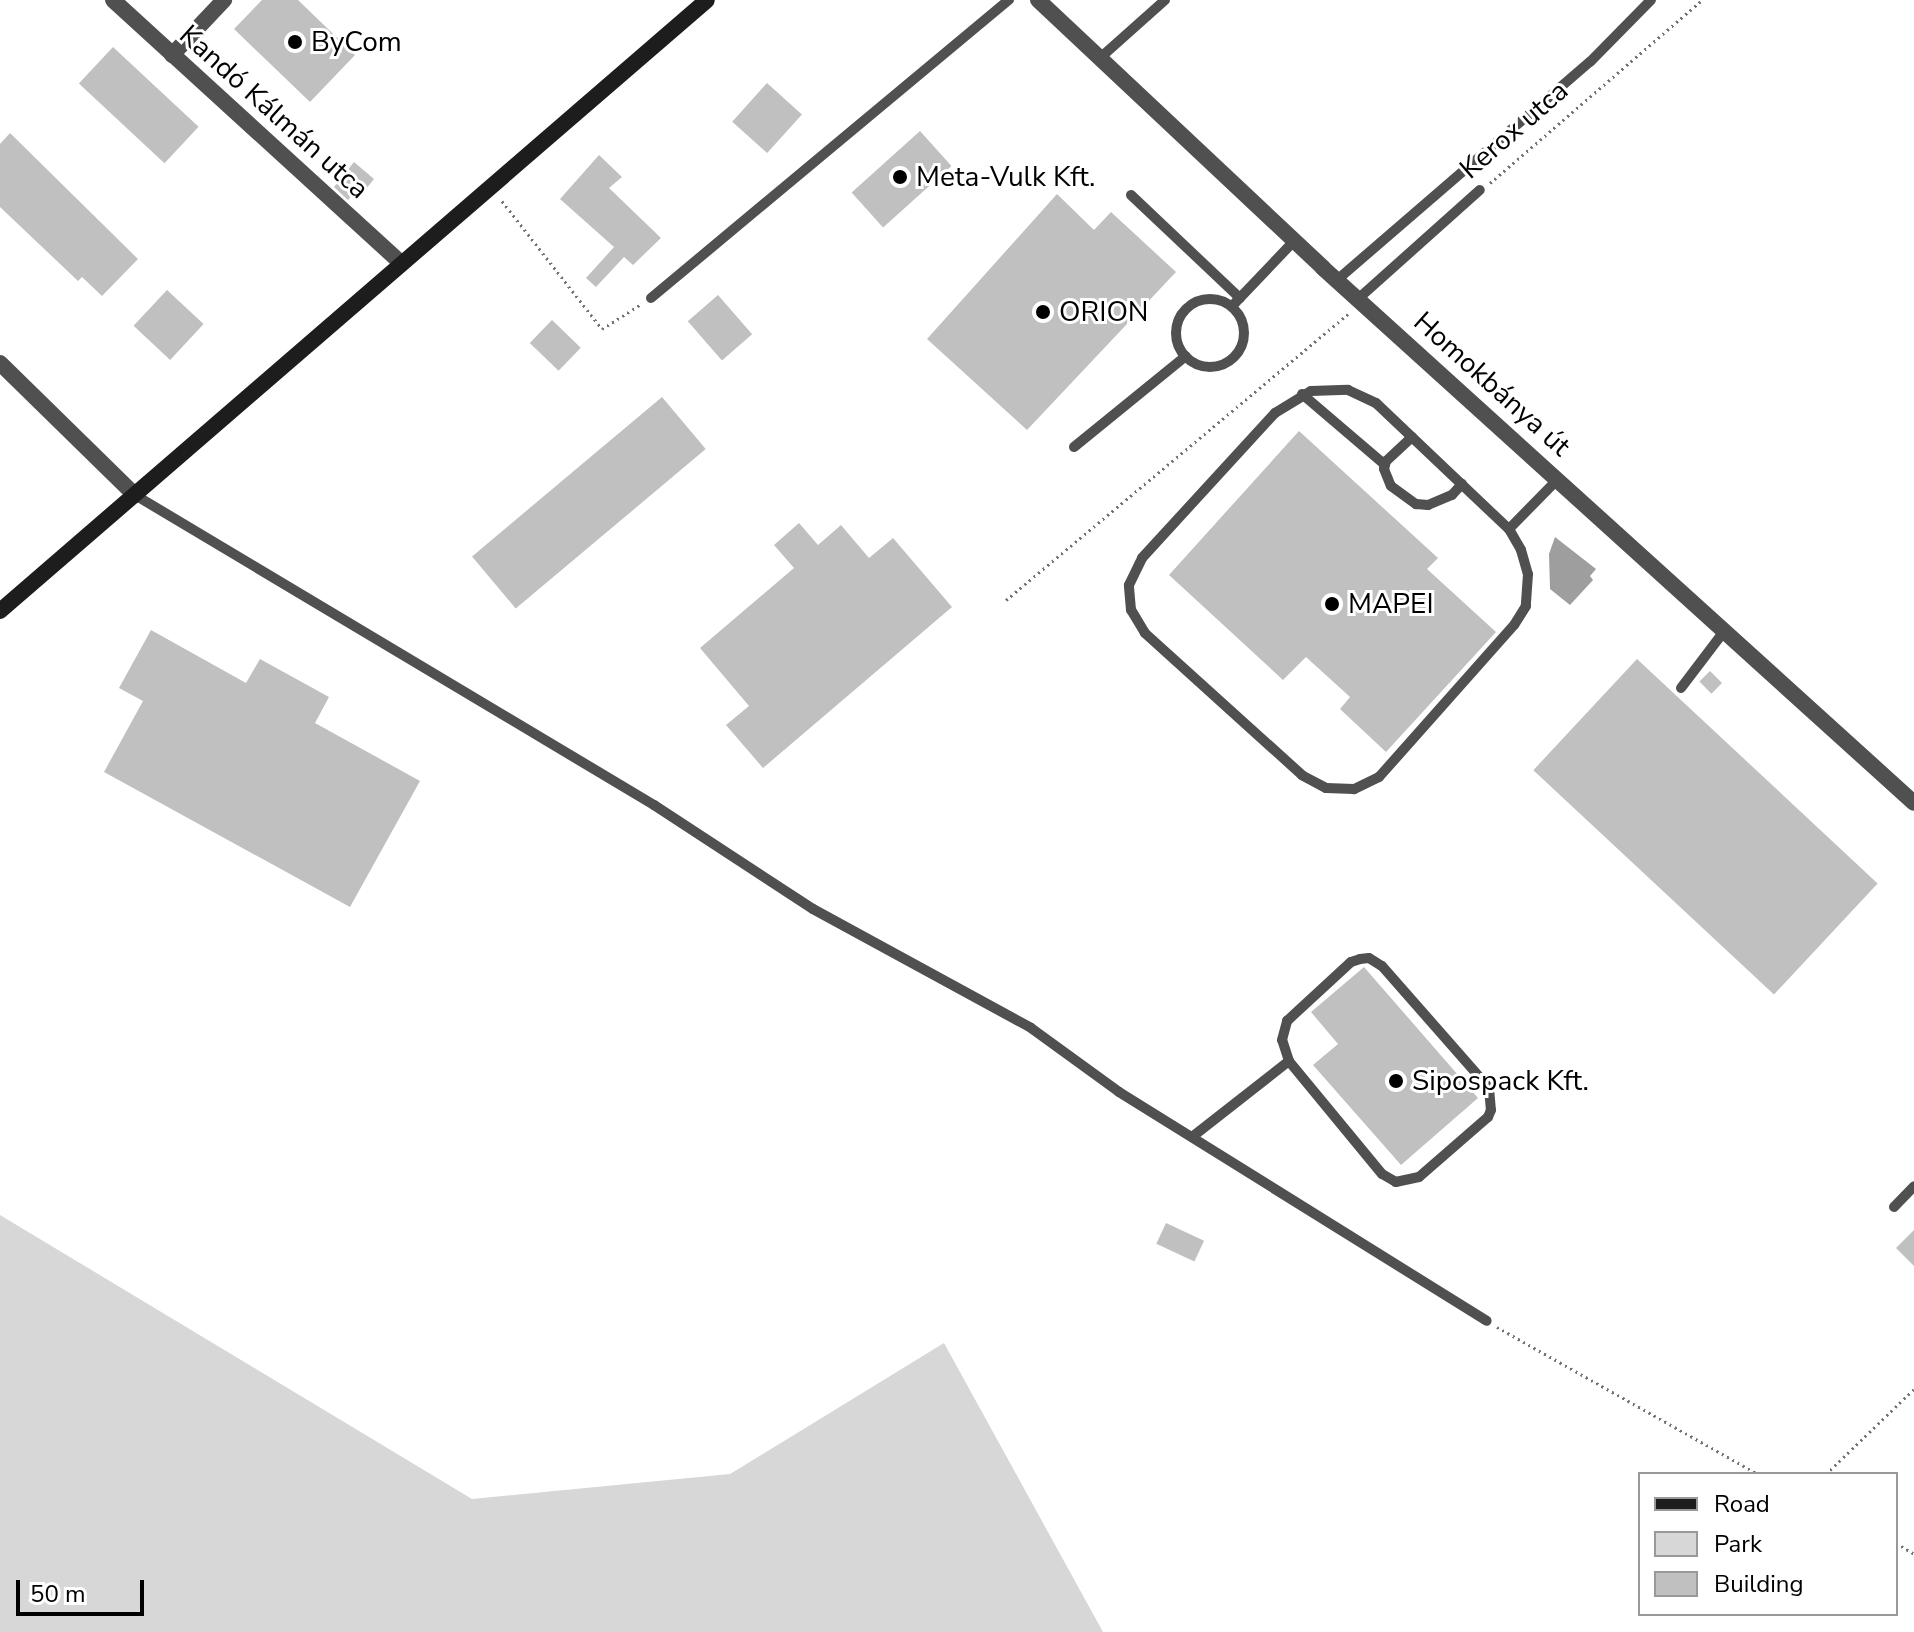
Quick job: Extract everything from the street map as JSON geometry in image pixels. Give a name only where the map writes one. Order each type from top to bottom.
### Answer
[{"type":"main road","points":[[0,611],[400,262],[707,0]]},
{"type":"street","name":"Kandó Kálmán utca","points":[[113,0],[400,262]]},
{"type":"street","points":[[172,55],[224,0]]},
{"type":"street","name":"Homokbánya út","points":[[1038,0],[1294,241],[1914,803]]},
{"type":"street","points":[[0,363],[135,495]]},
{"type":"lane","points":[[651,298],[1009,0]]},
{"type":"lane","points":[[1100,58],[1165,0]]},
{"type":"lane","points":[[1337,280],[1590,62],[1651,0]]},
{"type":"lane","name":"Kerox utca","points":[[1361,300],[1480,190]]},
{"type":"lane","points":[[1131,195],[1236,302],[1244,324],[1245,335],[1237,355],[1229,362],[1208,367],[1186,356],[1177,342],[1176,331],[1184,311],[1192,304],[1212,298],[1236,302]]},
{"type":"lane","points":[[1236,302],[1294,241]]},
{"type":"lane","points":[[1074,447],[1186,356]]},
{"type":"lane","points":[[1334,388],[1361,394],[1376,403],[1412,437],[1509,529],[1521,550],[1529,587],[1526,606],[1514,625],[1379,777],[1367,785],[1326,788],[1302,775],[1145,633],[1131,610],[1129,597],[1133,573],[1142,558],[1275,413],[1302,394],[1334,388]]},
{"type":"lane","points":[[1302,394],[1385,465],[1391,486],[1416,504],[1440,502],[1462,484]]},
{"type":"lane","points":[[1385,465],[1391,454],[1412,437]]},
{"type":"lane","points":[[1509,529],[1558,479]]},
{"type":"lane","points":[[135,495],[654,805],[813,909],[1031,1028],[1119,1092],[1487,1321]]},
{"type":"lane","points":[[1681,688],[1725,630]]},
{"type":"lane","points":[[1369,958],[1382,966],[1489,1088],[1491,1110],[1419,1177],[1396,1182],[1382,1174],[1289,1061],[1282,1040],[1287,1021],[1351,962],[1369,958]]},
{"type":"lane","points":[[1192,1137],[1289,1061]]},
{"type":"lane","points":[[1894,1207],[1914,1186]]},
{"type":"path","name":"Kerox utca","points":[[1480,190],[1702,0]]},
{"type":"path","points":[[488,187],[507,206],[602,329],[651,298]]},
{"type":"path","points":[[1006,600],[1361,300]]},
{"type":"path","points":[[1487,1321],[1754,1472]]},
{"type":"path","points":[[1828,1472],[1914,1389]]},
{"type":"path","points":[[1833,1472],[1834,1467]]},
{"type":"green space","points":[[0,1215],[472,1499],[730,1474],[944,1343],[1103,1632],[0,1632]]},
{"type":"shaded area","points":[[1555,537],[1596,569],[1590,576],[1593,580],[1570,605],[1550,589],[1549,554]]},
{"type":"building","name":"ByCom","points":[[262,0],[298,0],[355,55],[310,102],[234,29]]},
{"type":"building","points":[[113,47],[199,127],[164,163],[79,84]]},
{"type":"building","points":[[767,83],[802,114],[767,153],[732,122]]},
{"type":"building","name":"Meta-Vulk Kft.","points":[[920,131],[951,166],[883,227],[852,193]]},
{"type":"building","points":[[10,133],[138,259],[102,296],[82,277],[78,281],[0,207],[0,144]]},
{"type":"building","points":[[599,155],[622,177],[609,188],[661,238],[633,265],[624,257],[596,287],[586,278],[614,247],[560,199]]},
{"type":"building","points":[[354,162],[374,179],[361,195],[357,189],[348,200],[334,187]]},
{"type":"building","name":"ORION","points":[[1057,194],[1094,230],[1111,212],[1176,272],[1027,430],[927,339]]},
{"type":"building","points":[[167,290],[204,324],[170,360],[134,326]]},
{"type":"building","points":[[718,295],[752,334],[722,360],[688,321]]},
{"type":"building","points":[[552,320],[581,348],[559,371],[530,343]]},
{"type":"building","points":[[662,397],[706,449],[516,609],[472,556]]},
{"type":"building","name":"MAPEI","points":[[1299,431],[1438,558],[1427,569],[1496,632],[1386,752],[1340,709],[1350,697],[1306,657],[1283,680],[1169,575]]},
{"type":"building","points":[[799,523],[818,545],[841,525],[869,558],[893,538],[952,607],[763,768],[726,725],[749,706],[700,648],[794,568],[774,545]]},
{"type":"building","points":[[151,630],[246,683],[260,659],[329,697],[315,723],[420,781],[350,907],[104,772],[143,701],[119,688]]},
{"type":"building","points":[[1637,659],[1878,883],[1774,995],[1533,770]]},
{"type":"building","points":[[1710,671],[1722,683],[1711,694],[1699,682]]},
{"type":"building","name":"Sipospack Kft.","points":[[1364,967],[1478,1098],[1401,1165],[1313,1065],[1338,1044],[1311,1012]]},
{"type":"building","points":[[1166,1223],[1204,1241],[1194,1262],[1156,1244]]},
{"type":"building","points":[[1914,1230],[1914,1266],[1896,1248]]},
{"type":"place","name":"ByCom","points":[[295,42]]},
{"type":"place","name":"Meta-Vulk Kft.","points":[[900,177]]},
{"type":"place","name":"ORION","points":[[1043,312]]},
{"type":"place","name":"MAPEI","points":[[1332,604]]},
{"type":"place","name":"Sipospack Kft.","points":[[1396,1081]]}]
